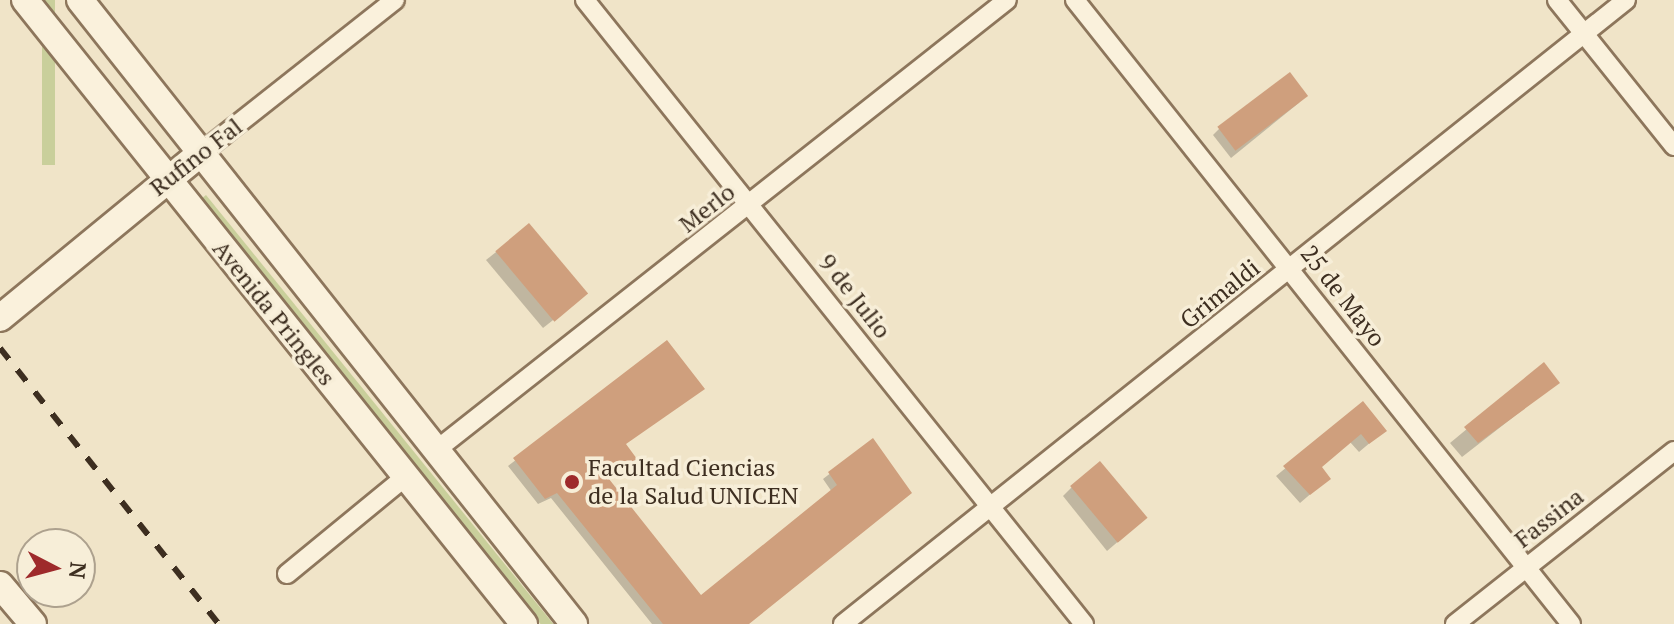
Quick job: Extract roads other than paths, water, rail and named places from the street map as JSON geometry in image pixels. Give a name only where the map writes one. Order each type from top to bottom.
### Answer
[{"type":"main road","name":"Avenida Pringles","points":[[25,0],[524,624]]},
{"type":"main road","name":"Avenida Pringles","points":[[80,0],[574,624]]},
{"type":"main road","name":"Rufino Fal","points":[[0,318],[166,178],[201,153]]},
{"type":"main road","points":[[0,585],[33,624]]},
{"type":"street","name":"Rufino Fal","points":[[201,153],[395,0]]},
{"type":"street","name":"9 de Julio","points":[[585,0],[751,203],[1084,624]]},
{"type":"street","name":"Merlo","points":[[435,451],[1007,0]]},
{"type":"street","name":"25 de Mayo","points":[[1075,0],[1571,624]]},
{"type":"street","points":[[1557,0],[1674,146]]},
{"type":"street","name":"Grimaldi","points":[[843,624],[1626,0]]},
{"type":"street","name":"Fassina","points":[[1455,624],[1674,451]]},
{"type":"street","points":[[287,574],[405,477]]},
{"type":"railway","points":[[0,348],[219,624]]},
{"type":"place","name":"Facultad Ciencias de la Salud UNICEN","points":[[572,482]]}]
